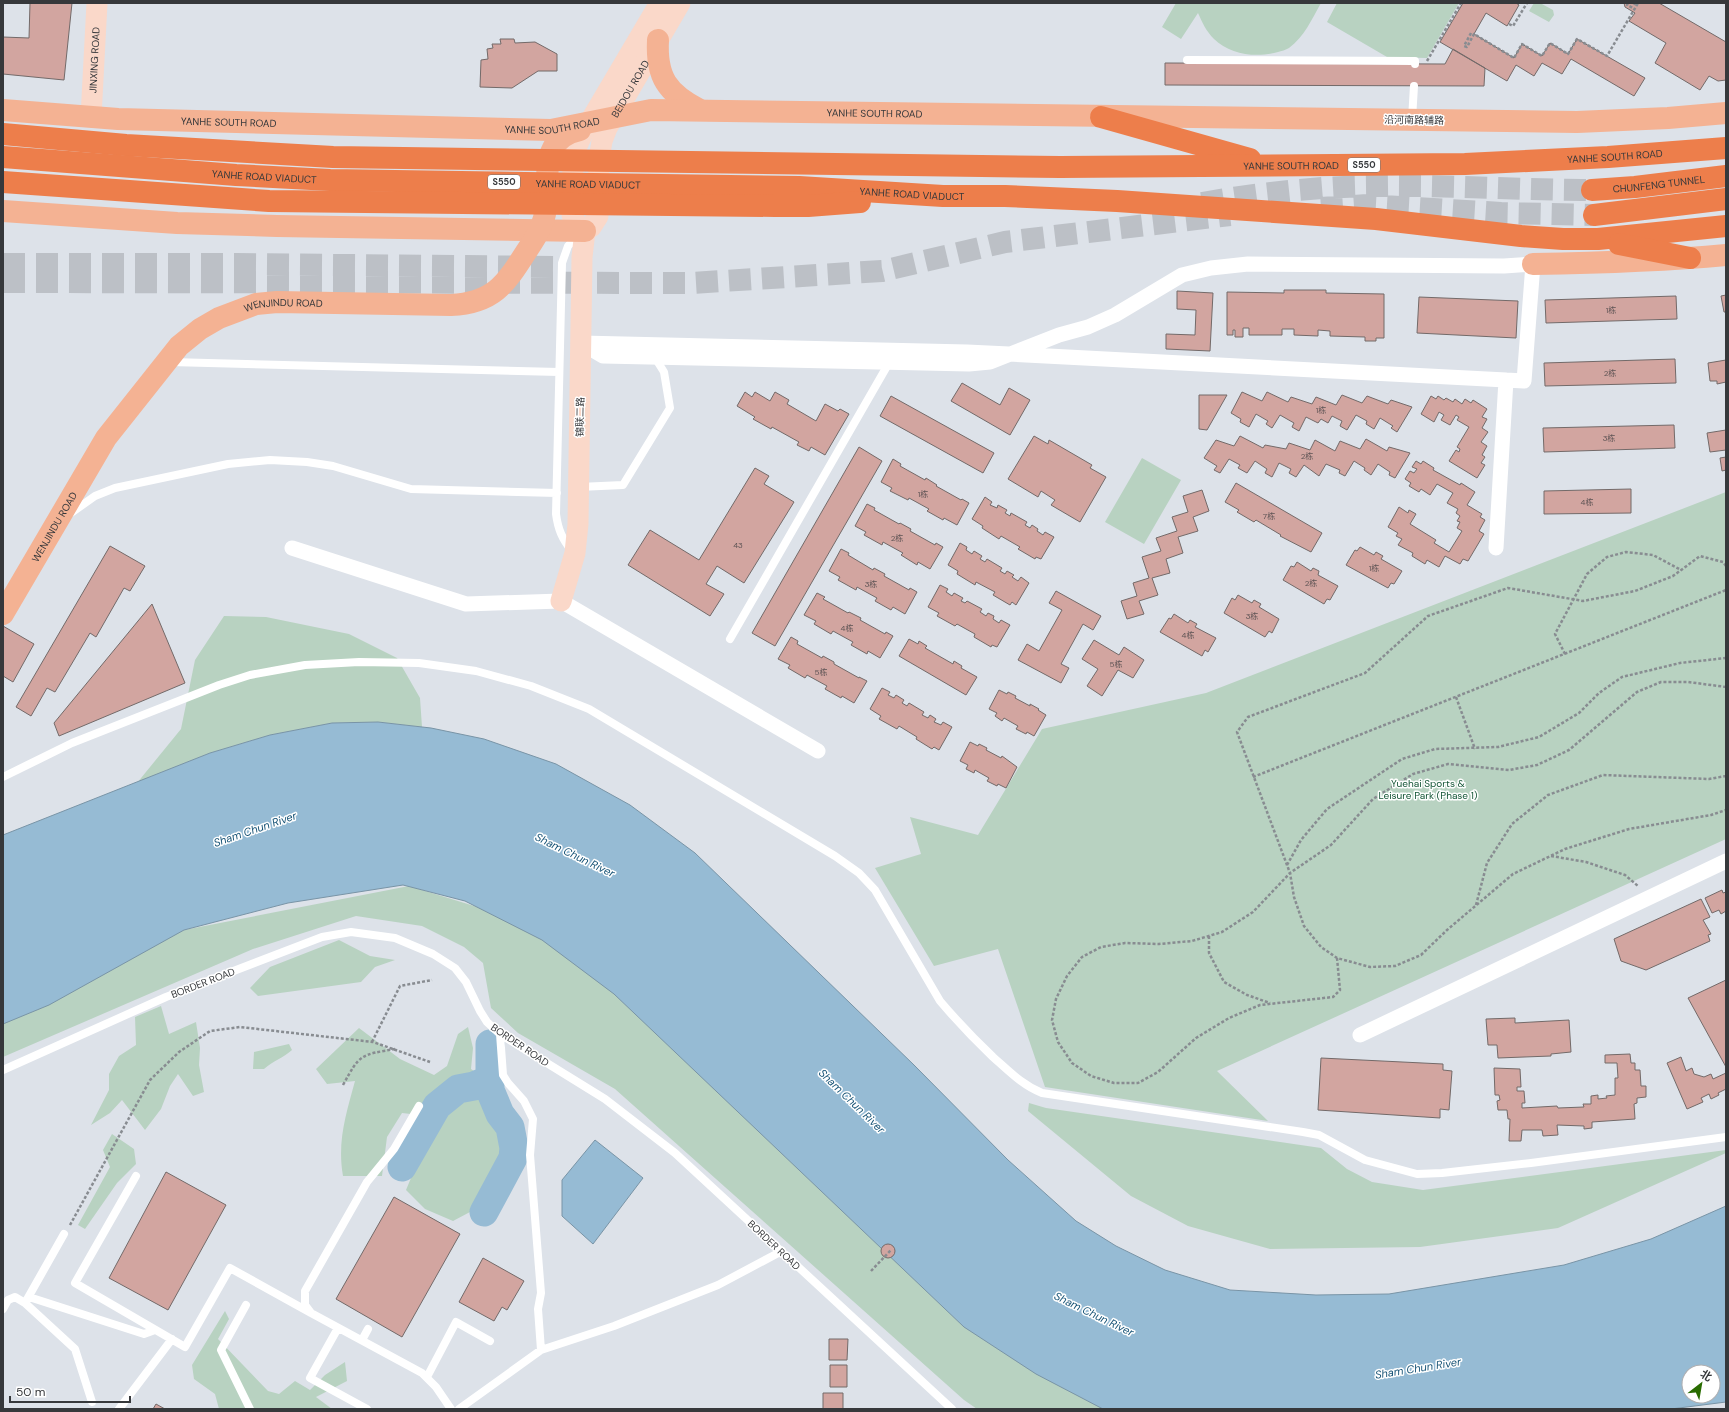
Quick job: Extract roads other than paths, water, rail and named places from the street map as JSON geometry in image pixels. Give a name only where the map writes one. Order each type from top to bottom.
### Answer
[{"type":"highway","points":[[1101,117],[1273,166]]},
{"type":"highway","name":"YANHE SOUTH ROAD","points":[[3,134],[126,145],[333,157],[1060,167],[1273,166],[1539,161],[1726,148]]},
{"type":"highway","name":"YANHE ROAD VIADUCT","points":[[3,157],[236,175],[330,180],[799,187],[943,196],[1005,196],[1220,207],[1376,219],[1521,236],[1598,239]]},
{"type":"highway","name":"CHUNFENG TUNNEL","points":[[1592,190],[1635,188],[1726,176]]},
{"type":"highway","points":[[3,182],[268,201],[369,203],[808,206],[943,196]]},
{"type":"highway","points":[[1594,215],[1726,199]]},
{"type":"highway","name":"S550","points":[[1598,239],[1726,226]]},
{"type":"highway","points":[[1598,239],[1690,258]]},
{"type":"main road","points":[[658,40],[657,57],[659,70],[674,94],[686,103],[701,110]]},
{"type":"main road","name":"YANHE SOUTH ROAD","points":[[3,110],[90,117],[551,130],[599,124],[651,110],[1101,117]]},
{"type":"main road","name":"沿河南路辅路","points":[[1101,117],[1576,122],[1668,118],[1726,113]]},
{"type":"main road","name":"WENJINDU ROAD","points":[[3,614],[106,438],[165,362],[180,346],[200,329],[218,318],[256,304],[277,302],[451,305],[477,302],[502,286],[511,275],[539,230],[545,213],[548,162],[552,150],[560,138],[572,131],[599,124]]},
{"type":"main road","points":[[3,211],[200,224],[584,231]]},
{"type":"main road","points":[[1533,264],[1594,263],[1726,255]]},
{"type":"street","name":"JINXING ROAD","points":[[90,117],[97,3]]},
{"type":"street","name":"BEIDOU ROAD","points":[[584,231],[591,227],[598,216],[599,158],[602,141],[599,124],[660,3]]},
{"type":"street","name":"BEIDOU ROAD","points":[[599,124],[658,40],[680,3]]},
{"type":"street","name":"锦联二路","points":[[561,601],[575,553],[578,524],[582,257],[584,231]]},
{"type":"street","points":[[581,343],[891,357],[969,364],[990,362],[1008,354],[1059,335],[1088,327],[1115,315],[1182,275],[1211,268],[1248,264],[1504,266],[1533,264],[1524,381],[1008,354]]},
{"type":"street","points":[[581,343],[603,356],[656,358],[891,357]]},
{"type":"street","points":[[1496,548],[1506,380]]},
{"type":"street","points":[[292,548],[466,604],[561,601],[818,751]]},
{"type":"street","points":[[1360,1035],[1726,861]]},
{"type":"lane","points":[[1187,60],[1415,62]]},
{"type":"lane","points":[[1412,120],[1414,86]]},
{"type":"lane","points":[[575,553],[565,543],[558,529],[556,514],[562,263],[568,246],[574,238],[584,231]]},
{"type":"lane","points":[[579,487],[623,485],[670,408],[664,372],[648,345]]},
{"type":"lane","points":[[730,639],[891,357]]},
{"type":"lane","points":[[165,362],[559,372]]},
{"type":"lane","points":[[50,533],[75,509],[104,492],[244,461],[270,460],[307,462],[333,466],[411,489],[557,493]]},
{"type":"lane","points":[[3,777],[72,743],[219,685],[250,675],[305,665],[359,662],[419,663],[476,671],[531,686],[589,709],[835,856],[858,873],[874,890],[940,1001],[967,1031],[1018,1080],[1029,1088],[1042,1093],[1319,1135],[1365,1160],[1417,1174],[1442,1173],[1531,1163],[1726,1137]]},
{"type":"lane","name":"BORDER ROAD","points":[[3,1070],[166,997],[322,937],[351,932],[395,938],[433,954],[454,968],[466,982],[487,1022],[500,1034],[611,1103],[675,1153],[952,1409]]},
{"type":"lane","points":[[500,1034],[503,1075],[524,1101],[533,1119],[530,1155],[541,1293],[538,1309],[541,1350]]},
{"type":"lane","points":[[311,1313],[306,1305],[305,1291],[367,1182],[394,1149],[419,1106]]},
{"type":"lane","points":[[136,1176],[75,1283],[185,1347],[230,1268],[422,1373],[436,1388],[451,1409]]},
{"type":"lane","points":[[27,1300],[64,1234]]},
{"type":"lane","points":[[459,1409],[541,1350],[614,1326],[718,1285],[782,1251]]},
{"type":"lane","points":[[3,1309],[8,1300],[15,1297],[144,1334],[155,1330]]},
{"type":"lane","points":[[27,1300],[75,1349],[92,1402]]},
{"type":"lane","points":[[246,1305],[221,1350],[250,1409]]},
{"type":"lane","points":[[426,1378],[456,1322],[490,1341]]},
{"type":"lane","points":[[338,1328],[310,1378],[367,1409]]},
{"type":"lane","points":[[362,1340],[368,1329]]},
{"type":"lane","points":[[119,1409],[172,1339]]},
{"type":"water","name":"Sham Chun River","points":[[378,722],[431,728],[484,739],[556,764],[630,805],[695,853],[914,1065],[1008,1160],[1076,1221],[1116,1246],[1165,1270],[1230,1290],[1316,1295],[1389,1294],[1564,1265],[1651,1239],[1726,1206],[1726,1402],[1721,1403],[1721,1364],[1681,1364],[1681,1404],[1710,1404],[1671,1409],[1103,1409],[1036,1374],[964,1327],[614,994],[542,940],[465,901],[403,885],[288,903],[184,930],[49,1005],[3,1024],[3,835],[210,753],[270,735],[332,723]]},
{"type":"water","points":[[595,1140],[643,1178],[593,1244],[562,1216],[562,1180]]},
{"type":"waterway","points":[[484,1212],[513,1158],[514,1148],[510,1127],[500,1114],[490,1090],[490,1044]]},
{"type":"waterway","points":[[402,1167],[437,1106],[458,1089],[474,1086],[491,1079]]},
{"type":"tunnel","points":[[1202,203],[1277,192],[1356,186],[1592,190]]},
{"type":"tunnel","points":[[1321,208],[1367,205],[1501,213],[1594,215]]},
{"type":"tunnel","points":[[3,282],[691,283],[882,271],[1005,242],[1230,215]]},
{"type":"tunnel","points":[[3,264],[236,264],[561,267]]},
{"type":"park label","name":"Yuehai Sports & Leisure Park (Phase 1)","points":[[1428,788]]}]
